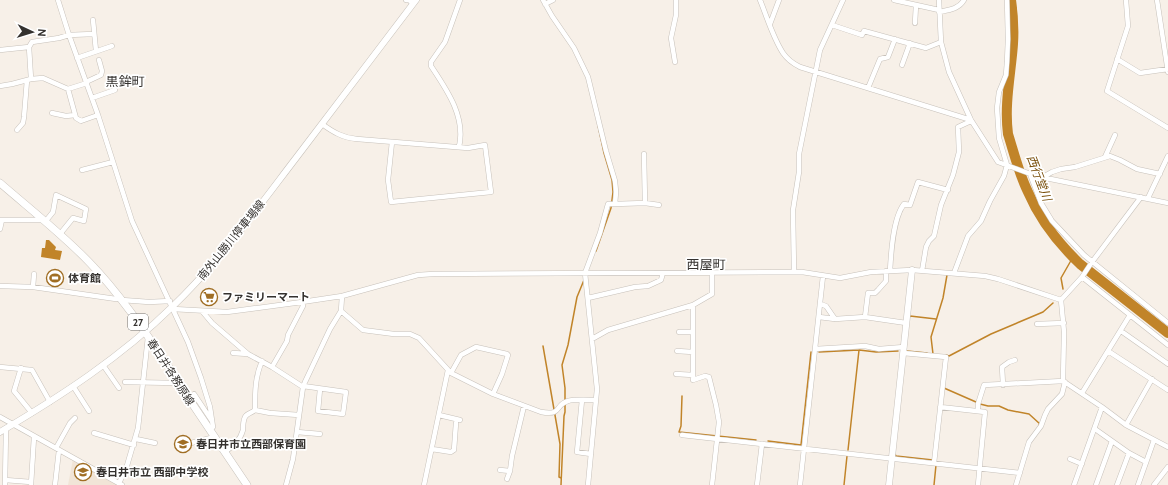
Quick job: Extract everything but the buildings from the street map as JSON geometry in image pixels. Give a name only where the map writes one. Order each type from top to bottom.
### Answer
[{"type":"main road","name":"南外山勝川停車場線","points":[[0,432],[50,402],[147,335],[172,306],[204,274],[243,228],[415,2]]},
{"type":"main road","name":"春日井各務原線","points":[[0,183],[60,234],[90,262],[122,299],[183,390],[211,426],[215,437],[247,485]]},
{"type":"main road","points":[[889,485],[912,270]]},
{"type":"street","points":[[58,0],[69,36],[98,115],[132,221],[188,342],[201,378],[210,407],[211,426]]},
{"type":"street","points":[[406,0],[415,2]]},
{"type":"street","points":[[459,147],[461,140],[461,129],[458,116],[450,95],[431,62],[445,42],[460,0]]},
{"type":"street","points":[[553,0],[544,2],[574,48],[588,77],[606,152],[615,181],[615,204]]},
{"type":"street","points":[[675,62],[671,38],[676,15],[676,0]]},
{"type":"street","points":[[760,0],[783,54],[800,67],[971,121]]},
{"type":"street","points":[[770,24],[779,0]]},
{"type":"street","points":[[794,272],[793,210],[799,172],[799,154],[820,50],[843,0]]},
{"type":"street","points":[[894,0],[939,11],[961,6],[964,0]]},
{"type":"street","points":[[939,0],[941,42],[949,72],[971,121],[998,162],[1043,177],[1168,202]]},
{"type":"street","points":[[954,274],[968,236],[981,221],[1008,166],[999,138],[997,108],[999,92],[1006,76],[1008,39],[1007,0]]},
{"type":"street","points":[[1126,0],[1128,26],[1107,91],[1168,128]]},
{"type":"street","points":[[1117,59],[1140,73],[1168,70],[1166,40],[1157,0]]},
{"type":"street","points":[[915,24],[916,5]]},
{"type":"street","points":[[92,20],[96,51]]},
{"type":"street","points":[[832,25],[862,35],[864,31],[926,48],[941,42]]},
{"type":"street","points":[[17,130],[23,123],[29,79],[29,47],[32,42],[93,34]]},
{"type":"street","points":[[868,88],[880,59],[888,57],[895,39]]},
{"type":"street","points":[[902,65],[910,43]]},
{"type":"street","points":[[77,58],[112,46]]},
{"type":"street","points":[[0,50],[29,47]]},
{"type":"street","points":[[0,86],[29,79],[43,78],[68,89],[101,75],[102,71],[99,60]]},
{"type":"street","points":[[68,89],[76,118],[81,121],[98,115]]},
{"type":"street","points":[[92,98],[115,90]]},
{"type":"street","points":[[52,113],[66,116],[75,114]]},
{"type":"street","points":[[922,271],[926,247],[934,236],[941,205],[948,190],[959,152],[958,127],[971,121]]},
{"type":"street","points":[[322,124],[334,133],[350,138],[468,148],[485,145],[491,192],[391,202],[388,180],[392,142]]},
{"type":"street","points":[[1105,157],[1115,135]]},
{"type":"street","points":[[644,154],[645,203]]},
{"type":"street","points":[[1043,177],[1061,169],[1074,167],[1110,156],[1137,169],[1160,174]]},
{"type":"street","points":[[1148,198],[1168,156]]},
{"type":"street","points":[[82,170],[113,162]]},
{"type":"street","points":[[1028,173],[1041,203],[1052,220],[1084,255],[1168,323]]},
{"type":"street","points":[[865,317],[868,293],[874,293],[886,281],[892,240],[900,209],[904,204],[910,204],[918,182],[948,190]]},
{"type":"street","points":[[0,230],[1,220],[44,221],[53,212],[56,195],[86,209],[84,221],[73,218],[60,234]]},
{"type":"street","points":[[1016,485],[1029,442],[1041,426],[1048,409],[1062,394],[1064,382],[1064,323],[1061,300],[1083,276],[1141,197]]},
{"type":"street","points":[[588,485],[597,389],[587,273],[608,204],[645,203],[659,205]]},
{"type":"street","points":[[0,286],[32,287],[116,299],[149,302],[202,311],[227,312],[342,296],[418,275],[433,274],[802,272],[845,278],[871,272],[912,270],[998,279],[1061,300]]},
{"type":"street","points":[[592,339],[608,330],[693,305],[712,294],[712,272]]},
{"type":"street","points":[[588,298],[634,287],[648,286],[661,280],[663,273]]},
{"type":"street","points":[[32,287],[34,274]]},
{"type":"street","points":[[800,485],[823,276]]},
{"type":"street","points":[[1083,276],[1168,345]]},
{"type":"street","points":[[286,485],[293,459],[303,387],[330,328],[341,311],[342,296]]},
{"type":"street","points":[[272,367],[287,341],[288,335],[302,306],[302,302]]},
{"type":"street","points":[[820,304],[826,306],[835,319]]},
{"type":"street","points":[[693,305],[693,380],[705,376],[709,377],[719,422],[712,485]]},
{"type":"street","points":[[202,311],[212,323],[248,354],[262,361],[303,387],[346,392],[343,414],[318,411],[320,389]]},
{"type":"street","points":[[341,311],[363,330],[394,334],[410,334],[419,338],[450,372],[493,394],[541,412],[549,414],[555,412],[567,401],[596,400]]},
{"type":"street","points":[[1082,393],[1130,315]]},
{"type":"street","points":[[818,317],[835,319],[865,317],[906,323]]},
{"type":"street","points":[[1037,324],[1064,323]]},
{"type":"street","points":[[1121,331],[1168,364]]},
{"type":"street","points":[[679,332],[693,332]]},
{"type":"street","points":[[0,417],[121,484],[136,439],[138,428],[147,335]]},
{"type":"street","points":[[815,349],[865,346],[946,357],[934,463]]},
{"type":"street","points":[[424,485],[450,372],[461,355],[476,347],[508,355],[502,374],[493,394]]},
{"type":"street","points":[[678,351],[693,352]]},
{"type":"street","points":[[1108,351],[1168,390]]},
{"type":"street","points":[[233,353],[248,354]]},
{"type":"street","points":[[1003,385],[1002,367],[1015,360]]},
{"type":"street","points":[[255,410],[255,383],[262,361]]},
{"type":"street","points":[[103,365],[119,388]]},
{"type":"street","points":[[0,367],[32,370],[50,402]]},
{"type":"street","points":[[21,368],[14,391],[32,413]]},
{"type":"street","points":[[676,374],[693,375]]},
{"type":"street","points":[[1126,425],[1152,379]]},
{"type":"street","points":[[126,382],[179,382]]},
{"type":"street","points":[[978,411],[978,404],[984,385],[1064,382],[1082,393],[1126,425],[1168,447]]},
{"type":"street","points":[[73,386],[89,411]]},
{"type":"street","points":[[194,394],[211,426]]},
{"type":"street","points":[[582,400],[577,452],[591,454]]},
{"type":"street","points":[[507,480],[524,406]]},
{"type":"street","points":[[940,407],[985,412],[978,485]]},
{"type":"street","points":[[1074,485],[1102,407]]},
{"type":"street","points":[[225,452],[236,444],[241,436],[246,415],[255,410],[270,413],[299,415]]},
{"type":"street","points":[[432,449],[451,452],[454,450],[458,421],[439,415]]},
{"type":"street","points":[[55,485],[58,449],[70,423],[75,418]]},
{"type":"street","points":[[6,429],[5,482],[31,484],[34,437]]},
{"type":"street","points":[[1094,429],[1129,453],[1146,462]]},
{"type":"street","points":[[297,432],[320,434]]},
{"type":"street","points":[[94,433],[134,445]]},
{"type":"street","points":[[682,435],[1020,473]]},
{"type":"street","points":[[191,443],[215,437]]},
{"type":"street","points":[[136,439],[155,443]]},
{"type":"street","points":[[1138,485],[1154,440]]},
{"type":"street","points":[[1096,485],[1112,441]]},
{"type":"street","points":[[758,485],[762,444]]},
{"type":"street","points":[[1117,485],[1129,453]]},
{"type":"street","points":[[1070,459],[1082,464]]},
{"type":"street","points":[[1154,485],[1168,467]]},
{"type":"street","points":[[500,470],[510,471]]},
{"type":"shaded area","points":[[46,240],[49,240],[56,247],[55,250],[62,251],[60,260],[41,257],[42,248],[45,248]]},
{"type":"shaded area","name":"春日井市立 西部中学校","points":[[73,459],[119,485],[68,485]]},
{"type":"waterway","name":"西行堂川","points":[[1011,0],[1013,38],[1007,100],[1008,134],[1022,178],[1033,202],[1050,231],[1080,264],[1168,333]]},
{"type":"waterway","points":[[596,251],[611,208],[613,192],[612,180],[598,125]]},
{"type":"waterway","points":[[1063,289],[1061,278],[1073,257]]},
{"type":"waterway","points":[[933,354],[931,337],[943,298],[947,275]]},
{"type":"waterway","points":[[561,485],[565,412],[565,388],[562,365],[568,345],[577,297],[584,280]]},
{"type":"waterway","points":[[946,355],[949,356],[991,334],[1043,312],[1053,303]]},
{"type":"waterway","points":[[909,318],[910,316],[936,319]]},
{"type":"waterway","points":[[543,346],[560,444],[559,477],[561,478]]},
{"type":"waterway","points":[[819,352],[859,350],[876,352],[898,351]]},
{"type":"waterway","points":[[848,450],[859,350]]},
{"type":"waterway","points":[[907,351],[927,353]]},
{"type":"waterway","points":[[768,441],[801,445],[811,352]]},
{"type":"waterway","points":[[944,388],[976,402]]},
{"type":"waterway","points":[[682,396],[681,426],[679,432],[756,440]]},
{"type":"waterway","points":[[980,404],[999,406],[1008,410],[1029,414],[1040,424],[1039,425]]},
{"type":"waterway","points":[[895,454],[896,456],[933,460]]},
{"type":"waterway","points":[[844,485],[847,456]]},
{"type":"waterway","points":[[934,485],[936,465]]},
{"type":"place","name":"体育館","points":[[55,278]]},
{"type":"place","name":"ファミリーマート","points":[[209,297]]},
{"type":"place","name":"春日井市立西部保育園","points":[[183,444]]},
{"type":"place","name":"春日井市立 西部中学校","points":[[83,472]]},
{"type":"district","name":"黒鉾町","points":[[125,81]]},
{"type":"district","name":"西屋町","points":[[706,264]]}]
